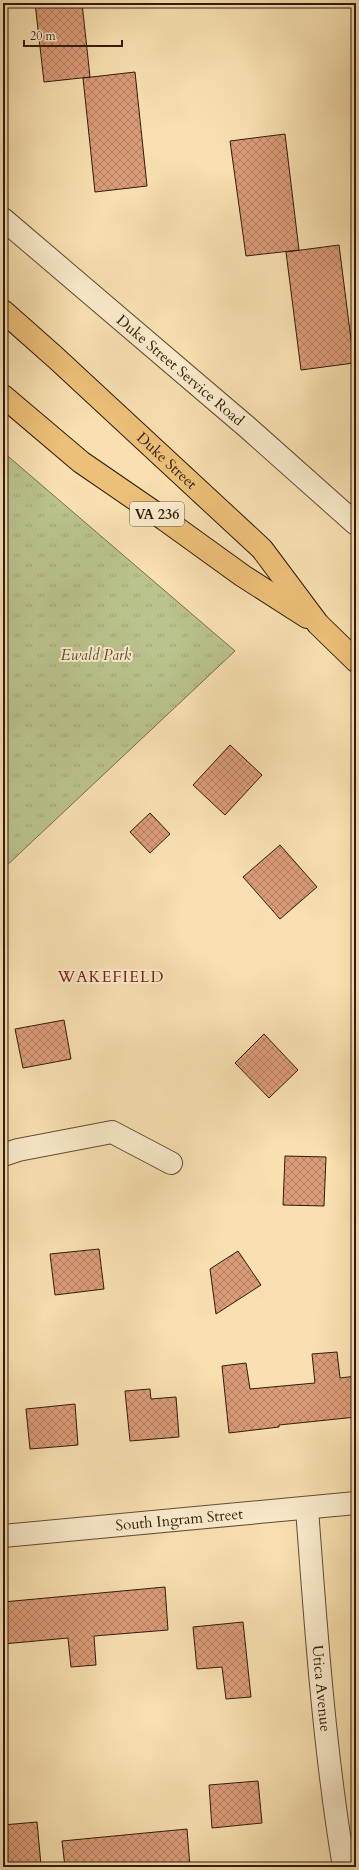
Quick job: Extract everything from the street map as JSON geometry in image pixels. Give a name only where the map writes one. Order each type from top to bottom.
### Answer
[{"type":"main road","name":"Duke Street","points":[[3,311],[56,358],[262,549],[318,624],[356,661]]},
{"type":"main road","name":"Duke Street","points":[[3,396],[81,462],[164,519],[242,576],[318,624]]},
{"type":"street","name":"Duke Street Service Road","points":[[3,219],[247,427],[356,524]]},
{"type":"street","points":[[3,1155],[18,1150],[112,1132],[171,1163]]},
{"type":"street","name":"South Ingram Street","points":[[3,1536],[307,1509],[356,1503]]},
{"type":"street","name":"Utica Avenue","points":[[307,1509],[324,1718],[331,1780],[344,1867]]},
{"type":"green space","name":"Ewald Park","points":[[3,452],[235,651],[3,869]]},
{"type":"building","points":[[35,3],[82,3],[90,77],[44,82]]},
{"type":"building","points":[[135,72],[147,186],[95,192],[83,78]]},
{"type":"building","points":[[285,134],[299,250],[246,256],[230,141]]},
{"type":"building","points":[[339,245],[354,363],[301,370],[286,252]]},
{"type":"building","points":[[230,745],[262,775],[225,815],[193,785]]},
{"type":"building","points":[[150,813],[170,834],[150,853],[130,832]]},
{"type":"building","points":[[280,845],[317,887],[280,919],[243,877]]},
{"type":"building","points":[[64,1020],[71,1059],[23,1068],[15,1029]]},
{"type":"building","points":[[264,1034],[298,1070],[269,1098],[235,1063]]},
{"type":"building","points":[[285,1156],[326,1157],[324,1206],[283,1205]]},
{"type":"building","points":[[99,1249],[104,1289],[55,1295],[50,1254]]},
{"type":"building","points":[[238,1251],[261,1285],[216,1314],[210,1269]]},
{"type":"building","points":[[337,1352],[340,1378],[356,1376],[356,1417],[279,1425],[279,1427],[229,1433],[222,1366],[246,1363],[250,1389],[315,1383],[312,1354]]},
{"type":"building","points":[[150,1389],[151,1399],[176,1397],[179,1437],[130,1441],[125,1391]]},
{"type":"building","points":[[75,1404],[78,1445],[30,1449],[26,1409]]},
{"type":"building","points":[[165,1587],[168,1630],[94,1636],[96,1665],[71,1667],[68,1638],[3,1644],[3,1602]]},
{"type":"building","points":[[243,1622],[251,1697],[226,1699],[222,1667],[197,1669],[193,1627]]},
{"type":"building","points":[[258,1781],[262,1823],[212,1828],[209,1785]]},
{"type":"building","points":[[37,1822],[41,1865],[3,1867],[3,1825]]},
{"type":"building","points":[[187,1829],[190,1867],[65,1867],[62,1841]]},
{"type":"district","name":"WAKEFIELD","points":[[111,977]]}]
